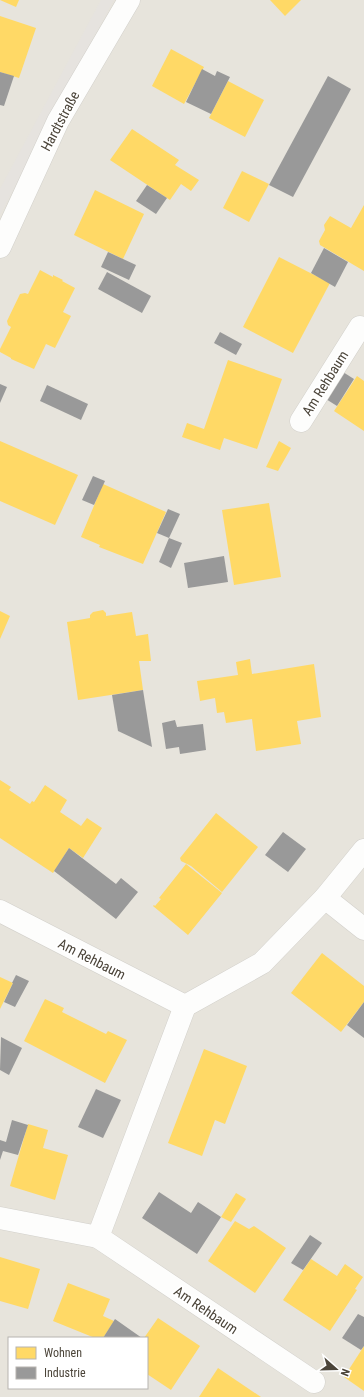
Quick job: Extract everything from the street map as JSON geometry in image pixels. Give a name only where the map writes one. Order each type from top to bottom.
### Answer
[{"type":"street","name":"Hardtstraße","points":[[0,247],[58,121],[129,0]]},
{"type":"street","name":"Am Rehbaum","points":[[301,421],[360,327],[364,330]]},
{"type":"street","points":[[98,1238],[184,1006],[262,963],[325,898],[364,850]]},
{"type":"street","points":[[325,898],[364,929]]},
{"type":"street","name":"Am Rehbaum","points":[[0,911],[184,1006]]},
{"type":"street","name":"Am Rehbaum","points":[[0,1218],[98,1238],[314,1382]]},
{"type":"shaded area","points":[[0,0],[364,0],[364,1397],[0,1397]]},
{"type":"shaded area","points":[[101,0],[114,0],[69,82],[0,215],[0,189]]},
{"type":"building: Wohnen","points":[[0,0],[19,0],[16,7]]},
{"type":"building: Wohnen","points":[[270,0],[301,0],[285,16]]},
{"type":"building: Wohnen","points":[[0,16],[36,28],[19,78],[0,72]]},
{"type":"building: Wohnen","points":[[171,49],[204,67],[184,104],[152,86]]},
{"type":"building: Wohnen","points":[[228,81],[264,100],[245,137],[209,118]]},
{"type":"building: Wohnen","points":[[132,129],[179,160],[175,165],[199,180],[191,191],[181,184],[170,200],[110,160]]},
{"type":"building: Wohnen","points":[[242,171],[269,184],[249,222],[223,208]]},
{"type":"building: Wohnen","points":[[95,190],[144,214],[123,259],[74,235]]},
{"type":"building: Wohnen","points":[[364,205],[364,271],[320,245],[319,241],[325,230],[324,225],[330,216],[351,228]]},
{"type":"building: Wohnen","points":[[279,257],[330,283],[293,353],[243,327]]},
{"type":"building: Wohnen","points":[[40,270],[53,277],[53,275],[63,280],[62,281],[75,288],[63,312],[71,316],[55,348],[46,344],[34,369],[11,359],[0,352],[0,349],[11,327],[8,325],[7,321],[20,294],[28,294]]},
{"type":"building: Wohnen","points":[[228,360],[282,379],[257,449],[224,438],[220,450],[182,437],[187,423],[204,429]]},
{"type":"building: Wohnen","points":[[357,376],[364,381],[364,431],[334,411]]},
{"type":"building: Wohnen","points":[[0,441],[78,475],[55,525],[0,501]]},
{"type":"building: Wohnen","points":[[279,441],[291,448],[278,471],[266,467]]},
{"type":"building: Wohnen","points":[[103,484],[166,512],[143,564],[99,547],[100,545],[81,537]]},
{"type":"building: Wohnen","points":[[269,503],[281,577],[234,585],[222,510]]},
{"type":"building: Wohnen","points":[[103,610],[106,613],[106,616],[132,612],[136,636],[148,634],[151,661],[139,661],[143,690],[78,700],[67,622],[90,618],[90,615],[93,612]]},
{"type":"building: Wohnen","points":[[0,611],[10,616],[0,639]]},
{"type":"building: Wohnen","points":[[250,659],[252,674],[314,664],[321,717],[297,721],[301,744],[256,751],[252,719],[226,723],[224,712],[217,713],[215,698],[200,701],[197,681],[238,675],[236,662]]},
{"type":"building: Wohnen","points":[[0,780],[11,787],[9,790],[30,804],[32,801],[34,802],[45,785],[67,800],[60,812],[81,826],[87,818],[102,828],[83,858],[69,848],[53,873],[0,838]]},
{"type":"building: Wohnen","points":[[216,813],[258,847],[222,892],[191,866],[181,861],[180,858]]},
{"type":"building: Wohnen","points":[[186,864],[222,893],[188,935],[153,906],[155,906],[161,899],[159,898]]},
{"type":"building: Wohnen","points":[[322,953],[364,986],[364,1002],[341,1032],[291,993]]},
{"type":"building: Wohnen","points":[[0,977],[13,983],[0,1009]]},
{"type":"building: Wohnen","points":[[45,999],[64,1008],[62,1012],[106,1034],[108,1031],[127,1040],[105,1083],[24,1041]]},
{"type":"building: Wohnen","points":[[204,1049],[247,1066],[225,1124],[215,1120],[202,1156],[168,1143]]},
{"type":"building: Wohnen","points":[[28,1124],[48,1130],[43,1148],[68,1155],[55,1200],[10,1186]]},
{"type":"building: Wohnen","points":[[236,1193],[246,1199],[231,1222],[221,1217]]},
{"type":"building: Wohnen","points":[[235,1221],[249,1229],[254,1226],[286,1248],[255,1293],[208,1261]]},
{"type":"building: Wohnen","points":[[0,1257],[40,1269],[28,1309],[0,1301]]},
{"type":"building: Wohnen","points":[[311,1259],[337,1276],[345,1264],[363,1277],[355,1289],[357,1290],[330,1331],[283,1300]]},
{"type":"building: Wohnen","points":[[68,1283],[110,1299],[103,1316],[114,1321],[104,1337],[93,1337],[53,1321]]},
{"type":"building: Wohnen","points":[[158,1318],[200,1346],[171,1390],[148,1375],[148,1337],[145,1337]]},
{"type":"building: Wohnen","points":[[364,1346],[364,1391],[344,1377]]},
{"type":"building: Wohnen","points":[[218,1368],[261,1397],[199,1397]]},
{"type":"building: Industrie","points":[[202,69],[215,76],[217,71],[230,77],[211,114],[186,102]]},
{"type":"building: Industrie","points":[[0,72],[14,76],[4,106],[0,105]]},
{"type":"building: Industrie","points":[[328,76],[351,89],[293,197],[269,185]]},
{"type":"building: Industrie","points":[[147,185],[167,198],[156,214],[136,201]]},
{"type":"building: Industrie","points":[[324,248],[348,262],[335,287],[311,273]]},
{"type":"building: Industrie","points":[[108,252],[136,265],[129,280],[101,267]]},
{"type":"building: Industrie","points":[[107,272],[151,296],[142,313],[98,289]]},
{"type":"building: Industrie","points":[[220,332],[242,344],[236,355],[214,343]]},
{"type":"building: Industrie","points":[[335,367],[354,379],[337,406],[318,394]]},
{"type":"building: Industrie","points":[[0,384],[7,387],[0,403]]},
{"type":"building: Industrie","points":[[47,385],[88,404],[81,420],[40,401]]},
{"type":"building: Industrie","points":[[93,476],[105,481],[94,505],[82,500]]},
{"type":"building: Industrie","points":[[168,509],[180,514],[169,538],[157,533]]},
{"type":"building: Industrie","points":[[169,538],[182,543],[171,568],[159,562]]},
{"type":"building: Industrie","points":[[224,556],[228,582],[188,588],[184,563]]},
{"type":"building: Industrie","points":[[143,690],[152,747],[118,731],[112,695]]},
{"type":"building: Industrie","points":[[175,720],[177,727],[203,724],[206,750],[180,754],[179,747],[166,749],[162,723]]},
{"type":"building: Industrie","points":[[283,832],[306,849],[288,872],[265,855]]},
{"type":"building: Industrie","points":[[69,848],[116,884],[121,878],[138,892],[116,919],[54,871]]},
{"type":"building: Industrie","points":[[16,975],[29,981],[15,1007],[4,1002]]},
{"type":"building: Industrie","points":[[364,1002],[364,1038],[347,1025]]},
{"type":"building: Industrie","points":[[1,1037],[22,1048],[9,1075],[0,1070]]},
{"type":"building: Industrie","points":[[96,1089],[121,1100],[103,1138],[78,1127]]},
{"type":"building: Industrie","points":[[12,1120],[28,1125],[18,1155],[3,1151],[0,1160],[0,1140],[6,1142]]},
{"type":"building: Industrie","points":[[159,1192],[191,1213],[198,1202],[221,1217],[197,1254],[142,1218]]},
{"type":"building: Industrie","points":[[310,1235],[322,1243],[303,1270],[291,1263]]},
{"type":"building: Industrie","points":[[358,1314],[364,1317],[364,1346],[361,1350],[342,1338]]},
{"type":"building: Industrie","points":[[115,1319],[141,1337],[104,1337]]}]
